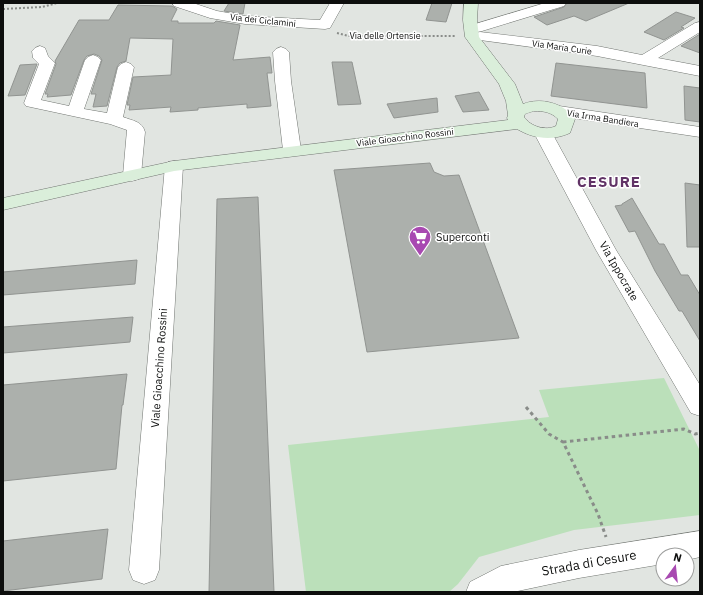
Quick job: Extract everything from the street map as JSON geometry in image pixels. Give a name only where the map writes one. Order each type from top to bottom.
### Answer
[{"type":"street","name":"Via dei Ciclamini","points":[[179,3],[215,15],[245,20],[326,25]]},
{"type":"street","points":[[326,25],[337,3]]},
{"type":"street","points":[[471,3],[477,45],[485,52],[507,84],[514,101],[517,119],[529,130],[543,133],[552,133],[564,128],[567,124],[567,119],[559,111],[540,106],[524,97],[507,84]]},
{"type":"street","points":[[475,30],[559,3]]},
{"type":"street","points":[[643,61],[700,26]]},
{"type":"street","name":"Via Maria Curie","points":[[475,30],[597,51],[700,71]]},
{"type":"street","points":[[40,51],[41,58],[47,63],[32,103],[114,120],[135,127],[136,132],[132,175]]},
{"type":"street","points":[[281,52],[283,81],[292,150]]},
{"type":"street","points":[[75,111],[93,60]]},
{"type":"street","points":[[114,120],[126,67]]},
{"type":"street","points":[[517,119],[519,110],[525,107],[540,106]]},
{"type":"street","name":"Via Irma Bandiera","points":[[559,111],[700,132]]},
{"type":"street","name":"Viale Gioacchino Rossini","points":[[3,204],[174,166],[517,119]]},
{"type":"street","name":"Via Irma Bandiera","points":[[564,128],[648,125]]},
{"type":"street","name":"Via Ippocrate","points":[[543,133],[606,250],[690,372],[700,406]]},
{"type":"street","name":"Viale Gioacchino Rossini","points":[[144,570],[174,166]]},
{"type":"street","name":"Strada di Cesure","points":[[481,592],[501,580],[614,558],[700,544]]},
{"type":"path","points":[[3,9],[42,7],[57,3]]},
{"type":"path","name":"Via delle Ortensie","points":[[326,25],[336,33],[349,36],[442,35],[475,30]]},
{"type":"path","points":[[526,407],[549,434],[563,442],[598,514],[614,558]]},
{"type":"path","points":[[563,442],[684,429],[695,434],[700,433]]},
{"type":"green space","points":[[664,378],[700,451],[700,515],[574,530],[479,557],[458,584],[449,592],[306,592],[288,445],[549,417],[539,390]]},
{"type":"building","points":[[229,3],[245,3],[243,14],[224,11]]},
{"type":"building","points":[[432,3],[452,3],[446,22],[426,20]]},
{"type":"building","points":[[567,3],[629,3],[586,21],[574,16],[547,25],[534,17],[564,7]]},
{"type":"building","points":[[118,5],[172,6],[177,9],[171,21],[178,21],[178,23],[214,23],[216,21],[240,25],[233,60],[270,57],[272,73],[267,73],[271,106],[247,108],[247,104],[170,112],[171,107],[129,110],[130,105],[127,105],[133,77],[171,75],[173,39],[130,38],[126,61],[120,63],[117,67],[107,106],[93,107],[96,94],[91,94],[102,60],[99,56],[94,54],[87,56],[84,60],[71,95],[47,97],[48,94],[45,94],[56,64],[55,61],[79,20],[109,20]]},
{"type":"building","points":[[676,12],[695,18],[681,27],[684,28],[664,40],[644,32]]},
{"type":"building","points":[[700,34],[700,53],[681,46]]},
{"type":"building","points":[[332,62],[352,62],[361,104],[338,105]]},
{"type":"building","points":[[556,63],[645,73],[647,108],[551,96]]},
{"type":"building","points":[[37,64],[25,95],[8,96],[20,65]]},
{"type":"building","points":[[684,86],[700,88],[700,122],[685,120]]},
{"type":"building","points":[[479,92],[489,110],[463,112],[455,96]]},
{"type":"building","points":[[437,98],[438,112],[394,118],[387,104]]},
{"type":"building","name":"Superconti","points":[[430,163],[434,172],[444,176],[459,175],[519,338],[367,352],[334,170]]},
{"type":"building","points":[[685,183],[700,185],[700,247],[687,247]]},
{"type":"building","points":[[258,197],[274,592],[209,592],[217,199]]},
{"type":"building","points":[[632,198],[659,244],[664,244],[681,275],[688,275],[700,295],[700,341],[682,311],[679,311],[655,271],[635,231],[629,232],[615,206],[622,205]]},
{"type":"building","points":[[137,260],[135,284],[3,295],[3,272]]},
{"type":"building","points":[[133,317],[130,342],[3,353],[3,327]]},
{"type":"building","points":[[127,374],[122,405],[116,469],[3,481],[3,385]]},
{"type":"building","points":[[108,529],[102,579],[3,591],[3,541]]},
{"type":"place","name":"Superconti","points":[[420,256]]},
{"type":"district","name":"CESURE","points":[[609,181]]}]
